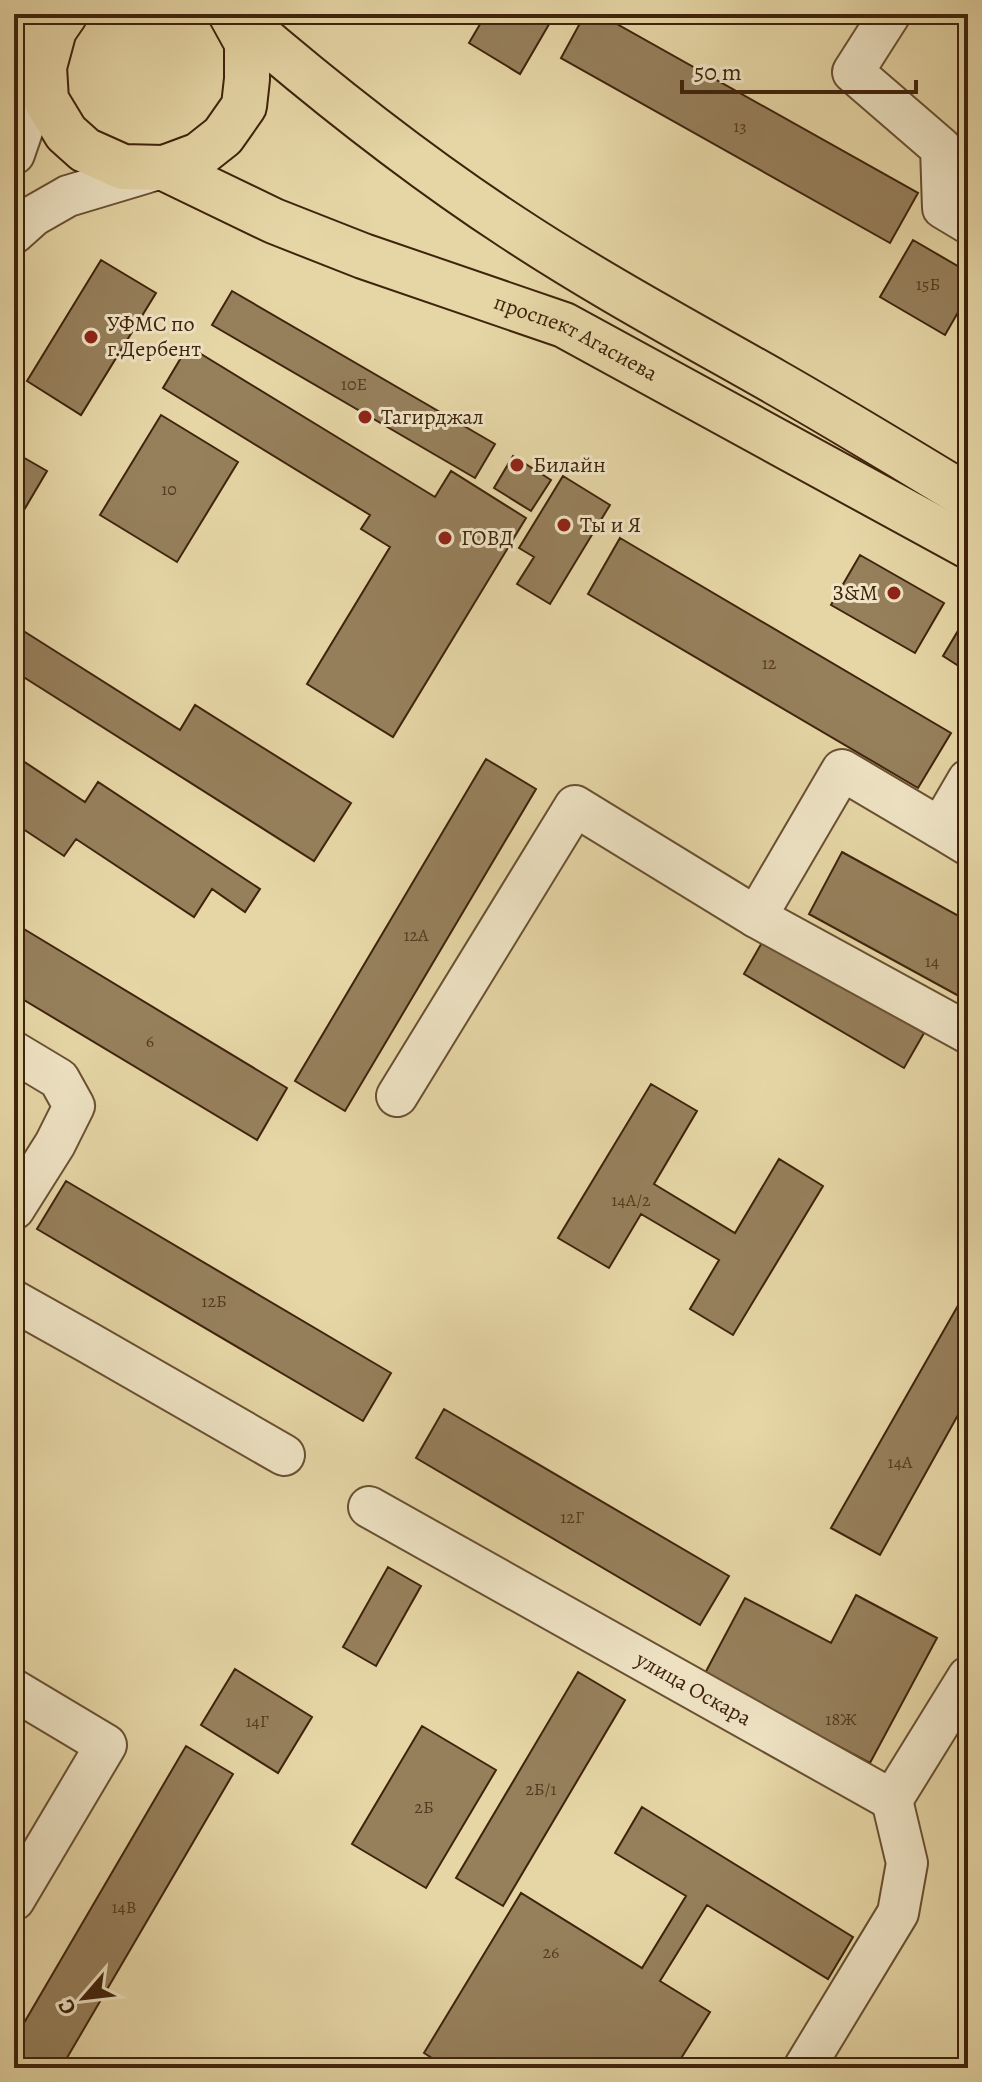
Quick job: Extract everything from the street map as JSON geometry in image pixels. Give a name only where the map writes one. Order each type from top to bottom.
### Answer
[{"type":"main road","points":[[65,14],[54,30],[44,67],[46,100],[66,133],[85,150],[123,167],[164,168],[199,155],[223,136],[244,106],[247,43],[233,14]]},
{"type":"main road","points":[[233,14],[379,133],[513,228],[591,277],[799,395],[968,497]]},
{"type":"main road","points":[[14,24],[44,67]]},
{"type":"main road","name":"проспект Агасиева","points":[[164,168],[274,221],[363,256],[564,325],[968,546]]},
{"type":"street","points":[[890,14],[853,72],[941,148],[943,208],[968,223]]},
{"type":"street","points":[[14,153],[44,67]]},
{"type":"street","points":[[14,233],[33,216],[68,196],[164,168]]},
{"type":"street","points":[[756,917],[842,770],[954,836],[968,780]]},
{"type":"street","points":[[397,1096],[575,806],[756,917],[968,1033]]},
{"type":"street","points":[[14,1052],[59,1079],[74,1106],[55,1144],[14,1209]]},
{"type":"street","points":[[14,1301],[284,1455]]},
{"type":"street","name":"улица Оскара","points":[[369,1507],[892,1800]]},
{"type":"street","points":[[804,2068],[898,1913],[907,1863],[892,1800],[968,1677]]},
{"type":"street","points":[[14,1690],[106,1745],[14,1900]]},
{"type":"building","points":[[486,14],[555,14],[520,74],[469,43]]},
{"type":"building","points":[[585,14],[599,14],[918,193],[890,243],[561,58]]},
{"type":"building","points":[[913,240],[968,272],[968,295],[945,335],[880,297]]},
{"type":"building","name":"УФМС по г.Дербент","points":[[101,260],[156,293],[81,415],[27,381]]},
{"type":"building","points":[[232,291],[495,444],[475,478],[212,325]]},
{"type":"building","name":"ГОВД","points":[[188,346],[435,497],[451,471],[526,518],[393,737],[307,684],[390,547],[361,529],[370,515],[163,388]]},
{"type":"building","points":[[161,415],[238,462],[177,562],[100,515]]},
{"type":"building","points":[[14,452],[47,471],[14,527]]},
{"type":"building","points":[[513,456],[551,480],[531,511],[494,488]]},
{"type":"building","points":[[563,476],[610,505],[550,604],[517,584],[534,557],[519,548]]},
{"type":"building","points":[[620,538],[951,733],[918,788],[588,594]]},
{"type":"building","points":[[860,555],[944,603],[915,653],[831,605]]},
{"type":"building","points":[[968,614],[968,672],[943,656]]},
{"type":"building","points":[[14,625],[180,730],[195,705],[351,803],[314,861],[14,671]]},
{"type":"building","points":[[14,755],[85,802],[98,782],[260,889],[245,912],[212,889],[194,917],[76,839],[64,856],[14,823]]},
{"type":"building","points":[[486,759],[536,789],[345,1111],[295,1081]]},
{"type":"building","points":[[842,852],[968,921],[968,1001],[809,914]]},
{"type":"building","points":[[14,923],[287,1088],[257,1140],[14,994]]},
{"type":"building","points":[[764,939],[924,1033],[904,1068],[744,974]]},
{"type":"building","points":[[651,1084],[697,1111],[654,1184],[735,1233],[779,1159],[823,1186],[733,1335],[690,1309],[719,1260],[641,1214],[609,1268],[558,1238]]},
{"type":"building","points":[[66,1181],[391,1373],[363,1421],[37,1229]]},
{"type":"building","points":[[968,1288],[968,1397],[880,1555],[831,1528]]},
{"type":"building","points":[[444,1409],[729,1576],[700,1625],[416,1458]]},
{"type":"building","points":[[388,1567],[421,1586],[376,1666],[343,1647]]},
{"type":"building","points":[[856,1595],[937,1638],[870,1763],[704,1675],[745,1598],[831,1643]]},
{"type":"building","points":[[235,1669],[312,1717],[278,1773],[201,1725]]},
{"type":"building","points":[[578,1672],[625,1700],[503,1906],[456,1878]]},
{"type":"building","points":[[422,1726],[496,1770],[426,1888],[352,1844]]},
{"type":"building","points":[[186,1746],[233,1774],[61,2068],[14,2068],[14,2040]]},
{"type":"building","points":[[642,1807],[853,1937],[828,1979],[707,1905],[660,1981],[710,2012],[675,2068],[448,2068],[424,2053],[521,1893],[642,1968],[686,1896],[615,1853]]},
{"type":"place","name":"УФМС по г.Дербент","points":[[91,337]]},
{"type":"place","name":"Тагирджал","points":[[365,417]]},
{"type":"place","name":"Билайн","points":[[517,465]]},
{"type":"place","name":"Ты и Я","points":[[564,525]]},
{"type":"place","name":"ГОВД","points":[[445,538]]},
{"type":"place","name":"З&М","points":[[894,593]]}]
